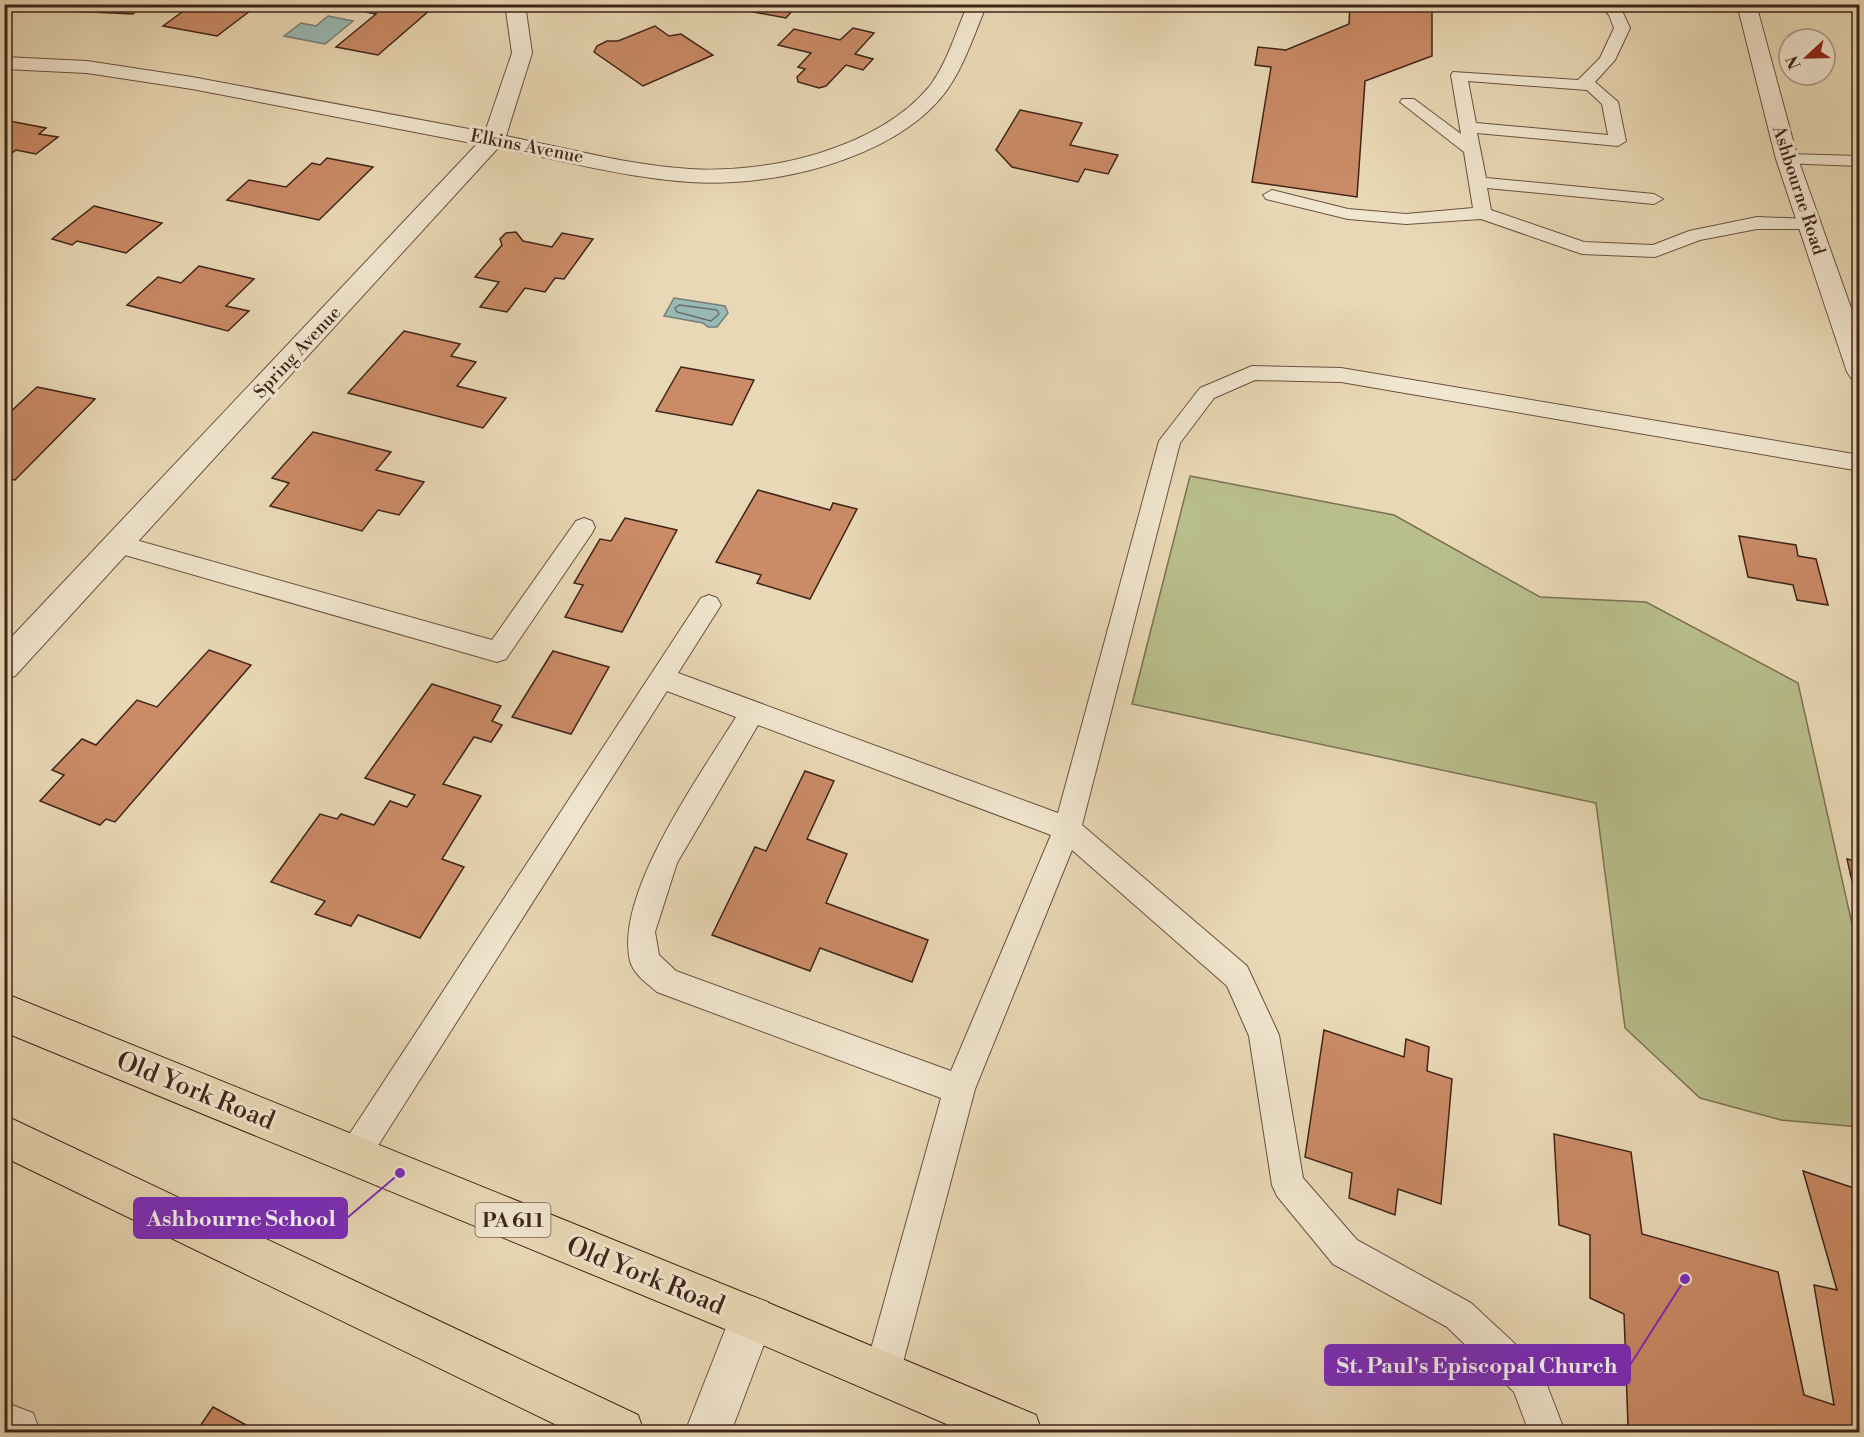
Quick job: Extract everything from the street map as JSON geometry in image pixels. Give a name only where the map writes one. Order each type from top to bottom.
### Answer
[{"type":"highway","name":"Old York Road","points":[[4,1012],[752,1318],[1019,1432]]},
{"type":"highway","points":[[4,1135],[621,1432]]},
{"type":"street","name":"Spring Avenue","points":[[4,667],[494,139],[522,53],[515,4]]},
{"type":"street","name":"Elkins Avenue","points":[[4,63],[87,67],[122,72],[494,139],[664,173],[711,177],[759,173],[802,164],[883,135],[910,118],[937,90],[978,4]]},
{"type":"street","name":"Ashbourne Road","points":[[1746,4],[1787,159],[1860,372]]},
{"type":"street","points":[[708,1432],[752,1318]]},
{"type":"lane","points":[[1582,85],[1603,69],[1616,47],[1622,28],[1616,13],[1606,4]]},
{"type":"lane","points":[[1468,127],[1618,141],[1610,102],[1592,86],[1459,75],[1477,182],[1483,213]]},
{"type":"lane","points":[[1408,102],[1472,150]]},
{"type":"lane","points":[[1787,159],[1860,161]]},
{"type":"lane","points":[[1477,182],[1654,199]]},
{"type":"lane","points":[[1272,195],[1348,214],[1406,219],[1483,213],[1582,248],[1655,251],[1695,235],[1757,223],[1809,225]]},
{"type":"lane","points":[[882,1374],[959,1089],[1067,829],[1170,441],[1207,393],[1252,373],[1341,375],[1860,463]]},
{"type":"lane","points":[[118,544],[497,652],[584,527]]},
{"type":"lane","points":[[354,1155],[708,605]]},
{"type":"lane","points":[[662,678],[1067,829],[1237,976],[1264,1035],[1288,1185],[1345,1252],[1459,1315],[1476,1331],[1527,1380],[1548,1432]]},
{"type":"lane","points":[[753,711],[665,858],[641,932],[645,962],[667,982],[959,1089]]},
{"type":"green space","points":[[1190,476],[1394,515],[1540,597],[1646,602],[1798,683],[1859,955],[1859,1127],[1781,1120],[1700,1098],[1625,1028],[1596,803],[1132,704]]},
{"type":"water","points":[[328,16],[353,21],[325,44],[284,36],[301,23],[316,26]]},
{"type":"water","points":[[674,298],[725,306],[728,313],[717,327],[708,327],[703,323],[664,316]]},
{"type":"building","points":[[55,4],[142,4],[133,14],[50,10]]},
{"type":"building","points":[[193,4],[235,4],[254,8],[217,36],[163,26]]},
{"type":"building","points":[[375,4],[398,4],[430,10],[378,55],[336,47],[376,14],[366,12]]},
{"type":"building","points":[[699,4],[726,4],[709,11]]},
{"type":"building","points":[[798,4],[786,18],[748,11],[752,7],[741,6]]},
{"type":"building","points":[[1350,4],[1432,4],[1432,56],[1365,81],[1357,197],[1252,182],[1271,67],[1255,65],[1258,47],[1286,50],[1349,24]]},
{"type":"building","points":[[655,26],[669,36],[681,34],[713,55],[643,86],[594,52],[597,46],[607,41],[618,41]]},
{"type":"building","points":[[853,28],[874,33],[855,54],[873,59],[863,70],[846,65],[826,86],[819,88],[798,82],[797,77],[805,69],[798,67],[811,53],[778,45],[794,29],[840,40]]},
{"type":"building","points":[[1020,110],[1082,123],[1070,145],[1118,155],[1108,174],[1085,169],[1078,182],[1012,167],[996,150]]},
{"type":"building","points":[[4,120],[46,128],[39,134],[58,137],[36,154],[16,150],[4,159]]},
{"type":"building","points":[[327,158],[373,167],[319,220],[227,200],[249,180],[286,187],[312,163],[320,165]]},
{"type":"building","points":[[94,206],[162,223],[126,253],[77,241],[72,245],[52,239]]},
{"type":"building","points":[[516,232],[523,241],[552,247],[562,233],[593,239],[564,279],[555,278],[545,292],[525,288],[507,312],[480,307],[499,282],[475,277],[502,245],[500,239],[506,233]]},
{"type":"building","points":[[199,266],[254,279],[226,306],[249,311],[228,331],[127,305],[158,277],[181,283]]},
{"type":"building","points":[[404,331],[460,344],[451,356],[476,362],[457,386],[506,398],[483,428],[348,393]]},
{"type":"building","points":[[681,367],[754,380],[732,425],[656,411]]},
{"type":"building","points":[[37,387],[95,399],[15,480],[4,478],[4,418]]},
{"type":"building","points":[[313,432],[391,452],[376,470],[424,482],[399,515],[378,510],[362,531],[270,506],[289,483],[272,478]]},
{"type":"building","points":[[758,490],[830,510],[833,503],[857,509],[810,599],[757,583],[761,575],[716,562]]},
{"type":"building","points":[[625,518],[677,530],[622,632],[565,617],[583,585],[574,583],[600,539],[611,541]]},
{"type":"building","points":[[1739,536],[1796,545],[1798,556],[1816,559],[1828,605],[1797,600],[1793,585],[1748,577]]},
{"type":"building","points":[[209,650],[251,665],[115,822],[106,819],[100,825],[40,801],[64,775],[52,770],[82,739],[96,745],[137,700],[157,707]]},
{"type":"building","points":[[553,651],[609,667],[571,734],[512,717]]},
{"type":"building","points":[[432,684],[501,706],[492,721],[502,725],[491,742],[474,737],[443,784],[481,796],[442,859],[464,867],[420,938],[358,915],[351,926],[315,914],[325,901],[271,882],[320,814],[337,819],[341,814],[374,825],[390,801],[407,807],[415,795],[365,778]]},
{"type":"building","points":[[805,771],[834,781],[807,839],[847,854],[826,903],[928,940],[912,982],[820,948],[810,971],[712,935],[755,847],[766,851]]},
{"type":"building","points":[[1847,859],[1860,862],[1860,916]]},
{"type":"building","points":[[1324,1030],[1404,1057],[1406,1039],[1429,1047],[1427,1071],[1452,1079],[1441,1204],[1398,1189],[1395,1215],[1349,1198],[1352,1173],[1305,1157]]},
{"type":"building","points":[[1554,1134],[1631,1152],[1642,1234],[1778,1272],[1804,1395],[1834,1405],[1814,1285],[1837,1290],[1803,1171],[1860,1190],[1860,1432],[1648,1432],[1628,1426],[1624,1314],[1590,1298],[1590,1235],[1559,1225]]},
{"type":"building","points":[[213,1407],[257,1431],[196,1432]]},
{"type":"place","name":"Ashbourne School","points":[[400,1173]]},
{"type":"place","name":"St. Paul's Episcopal Church","points":[[1685,1279]]}]
